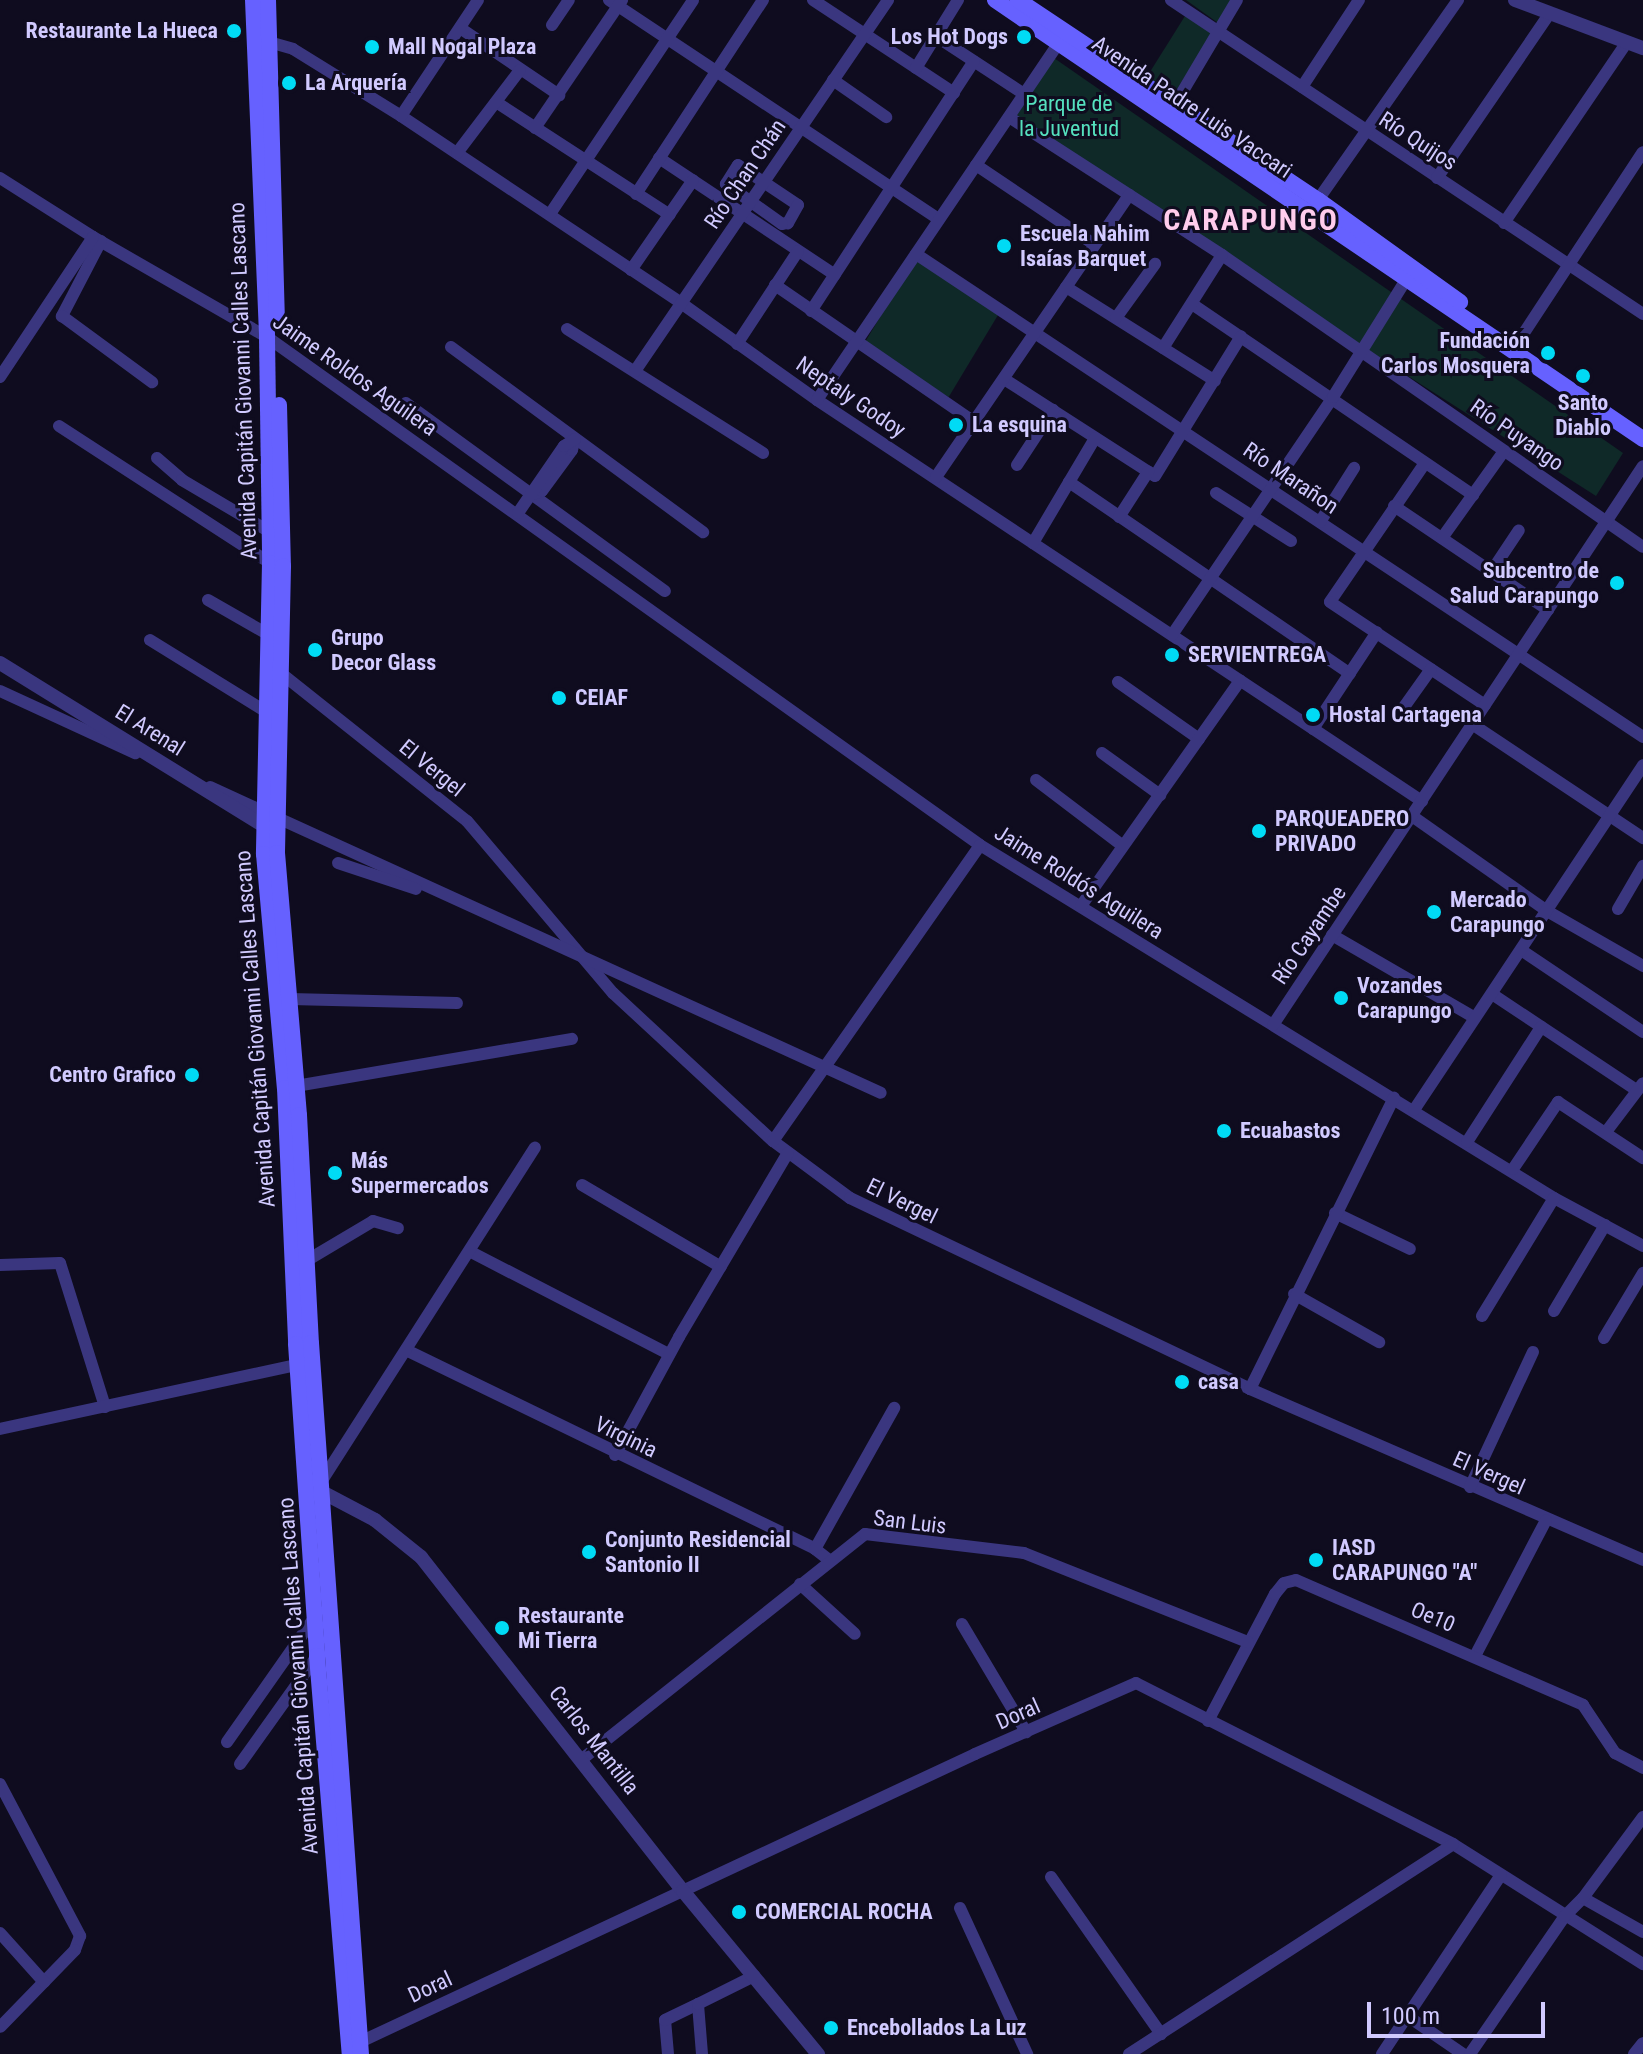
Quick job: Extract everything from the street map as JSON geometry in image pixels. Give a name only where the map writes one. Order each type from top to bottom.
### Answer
[{"type":"main road","name":"Avenida Capitán Giovanni Calles Lascano","points":[[253,0],[262,40],[282,674],[270,830],[290,999],[296,1086],[306,1261],[305,1363]]},
{"type":"main road","name":"Avenida Capitán Giovanni Calles Lascano","points":[[262,40],[268,0]]},
{"type":"main road","name":"Avenida Padre Luis Vaccari","points":[[995,0],[1058,44],[1171,111]]},
{"type":"main road","name":"Avenida Padre Luis Vaccari","points":[[1018,0],[1171,111],[1643,427]]},
{"type":"main road","name":"Avenida Padre Luis Vaccari","points":[[1314,206],[1407,278],[1643,439]]},
{"type":"main road","name":"Avenida Capitán Giovanni Calles Lascano","points":[[273,340],[268,713],[270,830],[285,1088],[357,2050]]},
{"type":"main road","name":"Avenida Capitán Giovanni Calles Lascano","points":[[316,1489],[317,1656],[357,2050]]},
{"type":"street","points":[[401,116],[478,0]]},
{"type":"street","points":[[552,25],[569,0]]},
{"type":"street","points":[[550,214],[693,0]]},
{"type":"street","points":[[636,194],[763,0]]},
{"type":"street","name":"Río Chan Chán","points":[[635,371],[888,0]]},
{"type":"street","points":[[916,68],[958,0]]},
{"type":"street","points":[[1171,111],[1237,0]]},
{"type":"street","points":[[1302,87],[1359,0]]},
{"type":"street","points":[[1314,206],[1458,0]]},
{"type":"street","points":[[1515,0],[1643,48]]},
{"type":"street","points":[[817,1],[954,93]]},
{"type":"street","points":[[535,128],[617,2],[666,38],[939,219]]},
{"type":"street","name":"Río Quijos","points":[[1177,2],[1504,223],[1641,309]]},
{"type":"street","points":[[1437,178],[1550,13]]},
{"type":"street","points":[[460,28],[559,95]]},
{"type":"street","points":[[937,37],[1024,94]]},
{"type":"street","name":"Neptaly Godoy","points":[[262,40],[293,49],[401,116],[681,303],[817,400],[1422,801]]},
{"type":"street","points":[[1504,223],[1627,42]]},
{"type":"street","points":[[817,400],[1058,44]]},
{"type":"street","points":[[811,311],[974,61]]},
{"type":"street","points":[[457,153],[520,70]]},
{"type":"street","points":[[833,80],[886,117]]},
{"type":"street","points":[[496,102],[670,215]]},
{"type":"street","name":"Río Puyango","points":[[1009,117],[1222,255],[1643,547]]},
{"type":"street","points":[[1518,342],[1643,152]]},
{"type":"street","points":[[659,158],[835,275]]},
{"type":"street","points":[[742,165],[765,181],[798,208],[786,224],[726,184],[742,165]]},
{"type":"street","points":[[976,165],[1095,245]]},
{"type":"street","name":"Jaime Roldos Aguilera","points":[[0,178],[97,239],[273,340],[518,513]]},
{"type":"street","points":[[631,270],[693,180]]},
{"type":"street","points":[[936,477],[1129,195]]},
{"type":"street","points":[[0,377],[97,239]]},
{"type":"street","points":[[97,239],[62,316],[152,382]]},
{"type":"street","points":[[737,344],[798,251]]},
{"type":"street","name":"Río Marañon","points":[[916,254],[1643,737]]},
{"type":"street","points":[[1163,348],[1222,255]]},
{"type":"street","points":[[1116,318],[1155,264]]},
{"type":"street","points":[[1172,635],[1333,397],[1407,278]]},
{"type":"street","points":[[775,285],[974,422]]},
{"type":"street","points":[[1066,287],[1215,381]]},
{"type":"street","points":[[1192,304],[1473,495]]},
{"type":"street","points":[[567,329],[763,453]]},
{"type":"street","points":[[1119,517],[1183,432],[1241,336]]},
{"type":"street","points":[[451,347],[703,532]]},
{"type":"street","points":[[1004,379],[1151,474]]},
{"type":"street","points":[[406,403],[665,591]]},
{"type":"street","points":[[1017,465],[1053,410]]},
{"type":"street","points":[[59,426],[270,563]]},
{"type":"street","points":[[1033,543],[1095,438]]},
{"type":"street","points":[[518,513],[564,446],[575,439]]},
{"type":"street","points":[[1442,538],[1504,451]]},
{"type":"street","points":[[157,458],[182,480],[270,532]]},
{"type":"street","points":[[1425,463],[1362,550],[1330,602],[1485,705]]},
{"type":"street","name":"Río Cayambe","points":[[1273,1025],[1643,466]]},
{"type":"street","points":[[1320,522],[1354,468]]},
{"type":"street","points":[[1069,482],[1350,674]]},
{"type":"street","points":[[1216,493],[1291,541]]},
{"type":"street","points":[[1394,506],[1548,610]]},
{"type":"street","name":"Jaime Roldós Aguilera","points":[[518,513],[980,845],[1513,1169],[1554,1198],[1643,1246]]},
{"type":"street","points":[[1491,572],[1519,530]]},
{"type":"street","points":[[208,600],[269,635]]},
{"type":"street","points":[[1313,729],[1377,632]]},
{"type":"street","points":[[150,640],[268,713]]},
{"type":"street","name":"El Arenal","points":[[0,663],[270,830]]},
{"type":"street","points":[[1399,714],[1431,669]]},
{"type":"street","name":"El Vergel","points":[[282,674],[467,821],[613,993],[773,1141],[850,1198],[1250,1389],[1643,1560]]},
{"type":"street","points":[[1081,906],[1240,681]]},
{"type":"street","points":[[1118,682],[1199,739]]},
{"type":"street","points":[[0,691],[881,1093]]},
{"type":"street","points":[[1472,724],[1643,838]]},
{"type":"street","points":[[1102,753],[1160,795]]},
{"type":"street","points":[[1414,1110],[1643,765]]},
{"type":"street","points":[[1036,780],[1123,846]]},
{"type":"street","points":[[1412,816],[1547,911],[1643,966]]},
{"type":"street","points":[[773,1141],[980,845]]},
{"type":"street","points":[[338,863],[567,939]]},
{"type":"street","points":[[1618,909],[1643,866]]},
{"type":"street","points":[[1332,935],[1475,1018]]},
{"type":"street","points":[[1521,950],[1643,1032]]},
{"type":"street","points":[[1492,994],[1639,1086],[1606,1132]]},
{"type":"street","points":[[290,999],[457,1003]]},
{"type":"street","points":[[1467,1142],[1541,1027]]},
{"type":"street","points":[[296,1086],[572,1039]]},
{"type":"street","points":[[1250,1389],[1294,1294],[1394,1098]]},
{"type":"street","points":[[1513,1169],[1558,1102],[1643,1158]]},
{"type":"street","points":[[316,1489],[535,1148]]},
{"type":"street","points":[[615,1455],[669,1354],[788,1153]]},
{"type":"street","points":[[582,1185],[721,1267]]},
{"type":"street","points":[[1482,1316],[1554,1198]]},
{"type":"street","points":[[1335,1213],[1410,1249]]},
{"type":"street","points":[[306,1261],[373,1221],[398,1228]]},
{"type":"street","points":[[1554,1311],[1605,1225]]},
{"type":"street","points":[[471,1252],[669,1354]]},
{"type":"street","points":[[0,1265],[60,1263],[105,1407]]},
{"type":"street","points":[[1604,1338],[1643,1273]]},
{"type":"street","points":[[1294,1294],[1379,1342]]},
{"type":"street","name":"Virginia","points":[[406,1350],[615,1455],[815,1549],[829,1560]]},
{"type":"street","points":[[1470,1487],[1533,1352]]},
{"type":"street","points":[[0,1429],[305,1363]]},
{"type":"street","points":[[815,1549],[894,1408]]},
{"type":"street","name":"Carlos Mantilla","points":[[316,1489],[375,1520],[421,1557],[683,1891],[818,2054]]},
{"type":"street","points":[[1475,1656],[1546,1520]]},
{"type":"street","name":"San Luis","points":[[581,1760],[865,1534],[1024,1553],[1248,1642]]},
{"type":"street","name":"Oe10","points":[[1208,1721],[1275,1594],[1284,1583],[1296,1580],[1583,1705],[1615,1753],[1643,1768]]},
{"type":"street","points":[[800,1584],[855,1634]]},
{"type":"street","points":[[227,1742],[315,1617]]},
{"type":"street","points":[[962,1624],[1026,1732]]},
{"type":"street","points":[[240,1764],[317,1656]]},
{"type":"street","name":"Doral","points":[[357,2050],[683,1891],[1136,1683],[1453,1844],[1643,1964]]},
{"type":"street","points":[[0,1784],[80,1936],[75,1950],[0,2027]]},
{"type":"street","points":[[1470,2054],[1565,1916],[1583,1898],[1643,1817]]},
{"type":"street","points":[[1129,2054],[1453,1844]]},
{"type":"street","points":[[1382,2054],[1501,1875]]},
{"type":"street","points":[[1051,1877],[1161,2034]]},
{"type":"street","points":[[1583,1898],[1643,1932]]},
{"type":"street","points":[[960,1908],[1027,2054]]},
{"type":"street","points":[[0,1933],[44,1982]]},
{"type":"street","points":[[668,2054],[665,2020],[754,1976]]},
{"type":"street","points":[[698,2004],[702,2054]]},
{"type":"street","points":[[1406,2015],[1463,2054]]},
{"type":"street","points":[[1634,2054],[1643,2043]]},
{"type":"green space","points":[[1186,0],[1231,0],[1218,23]]},
{"type":"green space","points":[[1185,16],[1212,33],[1172,97],[1145,80]]},
{"type":"green space","name":"Parque de la Juventud","points":[[1054,58],[1623,453],[1596,496],[1011,123]]},
{"type":"green space","points":[[915,259],[1001,311],[949,397],[863,346]]},
{"type":"place","name":"Restaurante La Hueca","points":[[234,31]]},
{"type":"place","name":"Los Hot Dogs","points":[[1024,37]]},
{"type":"place","name":"Mall Nogal Plaza","points":[[372,47]]},
{"type":"place","name":"La Arquería","points":[[289,83]]},
{"type":"place","name":"Escuela Nahim Isaías Barquet","points":[[1004,246]]},
{"type":"place","name":"Fundación Carlos Mosquera","points":[[1548,353]]},
{"type":"place","name":"Santo Diablo","points":[[1583,376]]},
{"type":"place","name":"La esquina","points":[[956,425]]},
{"type":"place","name":"Subcentro de Salud Carapungo","points":[[1617,583]]},
{"type":"place","name":"Grupo Decor Glass","points":[[315,650]]},
{"type":"place","name":"SERVIENTREGA","points":[[1172,655]]},
{"type":"place","name":"CEIAF","points":[[559,698]]},
{"type":"place","name":"Hostal Cartagena","points":[[1313,715]]},
{"type":"place","name":"PARQUEADERO PRIVADO","points":[[1259,831]]},
{"type":"place","name":"Mercado Carapungo","points":[[1434,912]]},
{"type":"place","name":"Vozandes Carapungo","points":[[1341,998]]},
{"type":"place","name":"Centro Grafico","points":[[192,1075]]},
{"type":"place","name":"Ecuabastos","points":[[1224,1131]]},
{"type":"place","name":"Más Supermercados","points":[[335,1173]]},
{"type":"place","name":"casa","points":[[1182,1382]]},
{"type":"place","name":"Conjunto Residencial Santonio II","points":[[589,1552]]},
{"type":"place","name":"IASD CARAPUNGO \"A\"","points":[[1316,1560]]},
{"type":"place","name":"Restaurante Mi Tierra","points":[[502,1628]]},
{"type":"place","name":"COMERCIAL ROCHA","points":[[739,1912]]},
{"type":"place","name":"Encebollados La Luz","points":[[831,2028]]},
{"type":"district","name":"CARAPUNGO","points":[[1251,220]]}]
